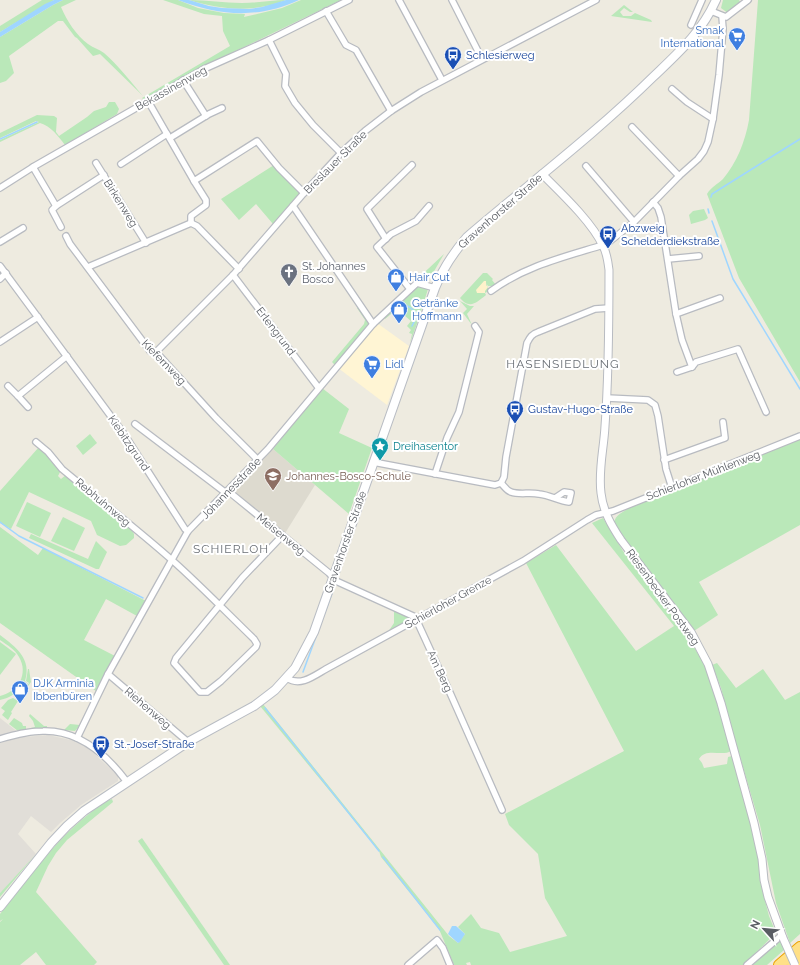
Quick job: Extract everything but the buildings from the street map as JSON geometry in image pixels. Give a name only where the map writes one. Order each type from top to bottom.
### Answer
[{"type":"highway","points":[[779,965],[800,947]]},
{"type":"highway","points":[[794,965],[800,958]]},
{"type":"main road","name":"Gravenhorster Straße","points":[[0,907],[52,843],[67,826],[84,811],[188,742],[254,706],[275,690],[295,668],[309,644],[434,288],[448,260],[467,237],[635,95],[695,36],[711,11],[716,0]]},
{"type":"street","name":"Bekassinenweg","points":[[0,188],[33,167],[183,80],[269,40],[349,0]]},
{"type":"street","points":[[399,0],[442,80]]},
{"type":"street","points":[[452,0],[482,59]]},
{"type":"street","name":"Breslauer Straße","points":[[156,352],[239,269],[304,193],[341,153],[365,131],[391,111],[442,80],[596,0]]},
{"type":"street","points":[[691,25],[702,0]]},
{"type":"street","points":[[711,11],[722,16],[728,16],[748,0]]},
{"type":"street","points":[[326,11],[346,45],[356,50],[391,111]]},
{"type":"street","points":[[491,291],[513,276],[529,268],[609,242],[634,222],[679,176],[698,159],[708,142],[714,119],[724,29],[722,16]]},
{"type":"street","points":[[269,40],[286,74],[285,86],[295,103],[313,125],[341,153]]},
{"type":"street","points":[[183,80],[206,116]]},
{"type":"street","points":[[672,89],[687,102],[714,119]]},
{"type":"street","points":[[148,101],[206,200],[206,205],[191,216],[191,223]]},
{"type":"street","points":[[121,164],[169,136],[222,108]]},
{"type":"street","points":[[632,127],[679,176]]},
{"type":"street","points":[[194,181],[257,140],[279,168],[304,193]]},
{"type":"street","name":"Birkenweg","points":[[96,163],[146,242]]},
{"type":"street","points":[[386,239],[367,209],[412,165]]},
{"type":"street","points":[[586,166],[634,222]]},
{"type":"street","points":[[33,167],[56,206]]},
{"type":"street","name":"Riesenbecker Postweg","points":[[542,174],[587,223],[603,245],[609,270],[607,398],[600,474],[601,492],[606,513],[611,525],[621,540],[690,632],[708,664],[721,703],[754,823],[768,897],[794,965]]},
{"type":"street","points":[[61,227],[52,210],[104,176]]},
{"type":"street","points":[[653,202],[658,208],[661,217],[676,314],[682,340],[692,367]]},
{"type":"street","points":[[293,206],[373,324]]},
{"type":"street","points":[[429,206],[416,221],[391,234],[377,247],[410,289],[419,283],[434,288]]},
{"type":"street","points":[[88,267],[191,223],[197,226],[239,269]]},
{"type":"street","points":[[0,242],[23,228]]},
{"type":"street","name":"Kiefernweg","points":[[66,236],[70,244],[150,351],[156,352],[216,418],[258,460]]},
{"type":"street","points":[[668,259],[699,256]]},
{"type":"street","name":"Kiebitzgrund","points":[[0,266],[124,434],[185,529],[188,531]]},
{"type":"street","points":[[0,279],[6,273]]},
{"type":"street","name":"Erlengrund","points":[[233,275],[318,388]]},
{"type":"street","name":"Johannesstraße","points":[[77,738],[108,674],[188,531],[258,460],[373,324],[410,289]]},
{"type":"street","points":[[676,314],[720,298]]},
{"type":"street","points":[[373,462],[495,485],[501,483],[504,477],[526,343],[529,338],[533,334],[595,310],[609,308]]},
{"type":"street","points":[[0,342],[38,317]]},
{"type":"street","points":[[435,474],[447,438],[459,412],[479,332],[475,326]]},
{"type":"street","points":[[677,372],[692,367],[696,362],[738,349],[766,412]]},
{"type":"street","points":[[18,396],[67,356]]},
{"type":"street","points":[[8,386],[28,407]]},
{"type":"street","points":[[607,398],[648,400],[655,405],[664,460],[672,488]]},
{"type":"street","points":[[664,460],[725,438],[723,422]]},
{"type":"street","name":"Meisenweg","points":[[135,424],[227,492],[333,577]]},
{"type":"street","name":"Schierloher Mühlenweg","points":[[606,513],[800,436]]},
{"type":"street","name":"Rebhuhnweg","points":[[36,442],[48,452],[62,469],[172,560],[256,640],[256,647],[221,681],[204,693],[200,692],[174,663],[176,658],[220,606]]},
{"type":"street","points":[[501,483],[511,492],[534,493],[555,498]]},
{"type":"street","name":"Schierloher Grenze","points":[[287,678],[292,681],[302,682],[523,560],[587,520],[606,513]]},
{"type":"street","points":[[220,606],[242,578],[282,536]]},
{"type":"street","points":[[333,577],[336,581],[413,616],[416,619]]},
{"type":"street","name":"Am Berg","points":[[416,619],[502,810]]},
{"type":"street","name":"Riehenweg","points":[[108,674],[188,742]]},
{"type":"street","points":[[0,739],[23,733],[44,731],[63,733],[88,744],[104,756],[127,782]]},
{"type":"street","points":[[747,965],[776,938],[782,936]]},
{"type":"street","points":[[408,965],[437,940],[443,948],[450,965]]},
{"type":"shaded area","points":[[377,323],[409,346],[387,405],[338,368]]},
{"type":"shaded area","name":"Johannes-Bosco-Schule","points":[[273,449],[315,485],[284,535],[235,494],[234,489]]},
{"type":"shaded area","points":[[0,718],[24,737],[48,735],[75,741],[86,746],[118,776],[118,781],[81,805],[51,832],[31,816],[18,834],[36,854],[0,893]]},
{"type":"green space","points":[[42,0],[54,0],[0,32],[0,26]]},
{"type":"green space","points":[[63,0],[76,0],[61,7],[76,32],[88,44],[109,58],[125,74],[143,96],[100,54],[93,56],[75,37],[63,21],[58,21],[9,56],[14,73],[6,81],[0,83],[0,37]]},
{"type":"green space","points":[[163,0],[178,0],[198,8],[224,13],[245,14],[244,17],[282,8],[301,0],[341,0],[203,67],[144,100],[142,98],[230,46],[223,31],[222,16],[204,14]]},
{"type":"green space","points":[[189,0],[242,3],[286,0],[262,7],[238,9],[213,6]]},
{"type":"green space","points":[[723,0],[739,0],[741,3],[729,14],[721,8]]},
{"type":"green space","points":[[758,0],[800,0],[800,382],[739,278],[707,194],[723,179],[728,172],[740,151],[745,136],[749,120]]},
{"type":"green space","points":[[624,5],[633,12],[630,12],[624,8],[620,12],[623,16],[631,16],[635,13],[651,20],[652,22],[611,16]]},
{"type":"green space","points":[[109,102],[115,102],[119,109],[117,114],[65,145],[51,129],[40,123],[0,142],[0,140],[39,122],[36,121],[0,138],[0,133],[37,115],[54,116],[57,118],[56,132],[59,136],[94,111],[106,107]]},
{"type":"green space","points":[[274,165],[300,194],[273,224],[256,204],[239,220],[221,199]]},
{"type":"green space","points":[[704,209],[708,218],[691,224],[689,215],[693,211]]},
{"type":"green space","points":[[444,254],[433,273],[427,274],[413,283]]},
{"type":"green space","points":[[483,273],[487,273],[496,285],[493,287],[488,286],[486,283],[488,288],[492,289],[473,304],[467,304],[460,298]]},
{"type":"green space","points":[[417,286],[428,289],[410,343],[412,334],[409,333],[411,330],[407,326],[411,321],[404,315],[407,310],[401,306],[385,319],[384,318],[379,324],[378,323]]},
{"type":"green space","points":[[460,301],[470,306],[474,306],[467,314],[472,325],[463,313],[467,309]]},
{"type":"green space","points":[[358,306],[370,325],[335,365],[332,362],[364,324],[365,320],[357,308]]},
{"type":"green space","points":[[322,388],[349,409],[339,433],[372,448],[349,514],[273,449]]},
{"type":"green space","points":[[90,434],[97,443],[83,455],[76,446]]},
{"type":"green space","points":[[800,439],[800,525],[699,582],[718,615],[694,631],[656,580],[654,580],[630,549],[614,523],[616,518],[629,508]]},
{"type":"green space","points":[[39,447],[61,470],[58,476],[61,479],[66,475],[130,527],[134,534],[134,538],[126,545],[120,546],[97,535],[91,521],[29,492],[11,529],[0,523],[0,491]]},
{"type":"green space","points":[[27,502],[51,513],[40,537],[16,526]]},
{"type":"green space","points":[[63,517],[85,528],[74,551],[51,541]]},
{"type":"green space","points":[[603,518],[623,551],[687,636],[707,668],[731,751],[727,753],[710,753],[702,755],[699,759],[704,768],[727,764],[728,757],[732,756],[759,856],[760,881],[769,916],[776,933],[743,965],[471,965],[470,962],[466,963],[467,965],[454,965],[439,929],[381,857],[379,851],[260,706],[263,704],[449,936],[458,943],[465,934],[458,927],[471,914],[481,928],[499,933],[510,952],[567,936],[545,898],[538,854],[509,825],[505,814],[624,751],[526,563],[556,545],[636,651],[674,626],[592,523]]},
{"type":"green space","points":[[0,527],[38,555],[43,548],[146,601],[137,616],[106,599],[84,640],[115,656],[96,691],[0,623]]},
{"type":"green space","points":[[31,534],[88,559],[96,541],[107,552],[99,569],[96,569],[29,538]]},
{"type":"green space","points":[[394,610],[409,616],[410,619],[388,632],[394,623]]},
{"type":"green space","points":[[0,635],[12,644],[21,654],[26,666],[27,673],[25,681],[28,684],[26,686],[23,685],[16,693],[0,700],[0,696],[12,691],[17,686],[23,670],[22,663],[17,654],[11,647],[0,640]]},
{"type":"green space","points":[[0,642],[16,654],[0,675]]},
{"type":"green space","points":[[717,663],[736,688],[763,669],[785,700],[800,692],[800,934],[790,943],[776,903],[760,825],[721,688],[712,665]]},
{"type":"green space","points":[[28,669],[31,682],[20,698],[15,695],[23,686],[26,688],[29,683],[26,681]]},
{"type":"green space","points":[[13,698],[18,701],[8,720],[2,715],[5,711],[1,708],[8,700]]},
{"type":"green space","points":[[30,714],[44,726],[47,726],[47,728],[32,729],[31,728],[35,727],[29,716]]},
{"type":"green space","points":[[14,718],[22,723],[23,726],[26,726],[26,730],[18,731],[9,724]]},
{"type":"green space","points":[[70,724],[80,725],[75,731],[64,730]]},
{"type":"green space","points":[[112,799],[113,802],[67,840],[56,853],[36,892],[97,962],[94,965],[46,965],[36,952],[20,965],[0,965],[0,922],[3,919],[0,921],[0,914],[67,833],[94,810]]},
{"type":"green space","points":[[142,838],[230,965],[224,965],[138,841]]},
{"type":"green space","points":[[36,854],[0,897],[0,893]]},
{"type":"green space","points":[[778,940],[781,941],[784,950],[767,965],[750,965]]},
{"type":"sand","points":[[484,281],[486,281],[486,285],[488,287],[485,293],[477,293],[476,290]]},
{"type":"water","points":[[54,0],[63,0],[0,37],[0,32]]},
{"type":"water","points":[[178,0],[189,0],[222,8],[249,9],[286,0],[299,0],[269,10],[254,13],[239,13],[209,9]]},
{"type":"water","points":[[452,926],[456,926],[465,934],[458,943],[448,934]]},
{"type":"waterway","points":[[0,139],[37,122]]},
{"type":"waterway","points":[[711,197],[712,194],[800,139]]},
{"type":"waterway","points":[[708,209],[709,213]]},
{"type":"waterway","points":[[712,221],[733,279],[800,389]]},
{"type":"waterway","points":[[408,306],[418,314],[412,326]]},
{"type":"waterway","points":[[0,522],[19,536],[143,598]]},
{"type":"waterway","points":[[303,672],[335,585]]},
{"type":"waterway","points":[[265,708],[379,851]]},
{"type":"waterway","points":[[383,857],[440,930]]},
{"type":"place","name":"Smak International","points":[[737,51]]},
{"type":"place","name":"Schlesierweg","points":[[453,70]]},
{"type":"place","name":"Abzweig Schelderdiekstraße","points":[[608,249]]},
{"type":"place","name":"St. Johannes Bosco","points":[[289,287]]},
{"type":"place","name":"Hair Cut","points":[[396,292]]},
{"type":"place","name":"Getränke Hoffmann","points":[[399,324]]},
{"type":"place","name":"Lidl","points":[[372,379]]},
{"type":"place","name":"Gustav-Hugo-Straße","points":[[515,424]]},
{"type":"place","name":"Dreihasentor","points":[[380,461]]},
{"type":"place","name":"Johannes-Bosco-Schule","points":[[273,491]]},
{"type":"place","name":"DJK Arminia Ibbenbüren","points":[[20,704]]},
{"type":"place","name":"St.-Josef-Straße","points":[[101,759]]},
{"type":"district","name":"HASENSIEDLUNG","points":[[563,364]]},
{"type":"district","name":"SCHIERLOH","points":[[231,549]]}]
